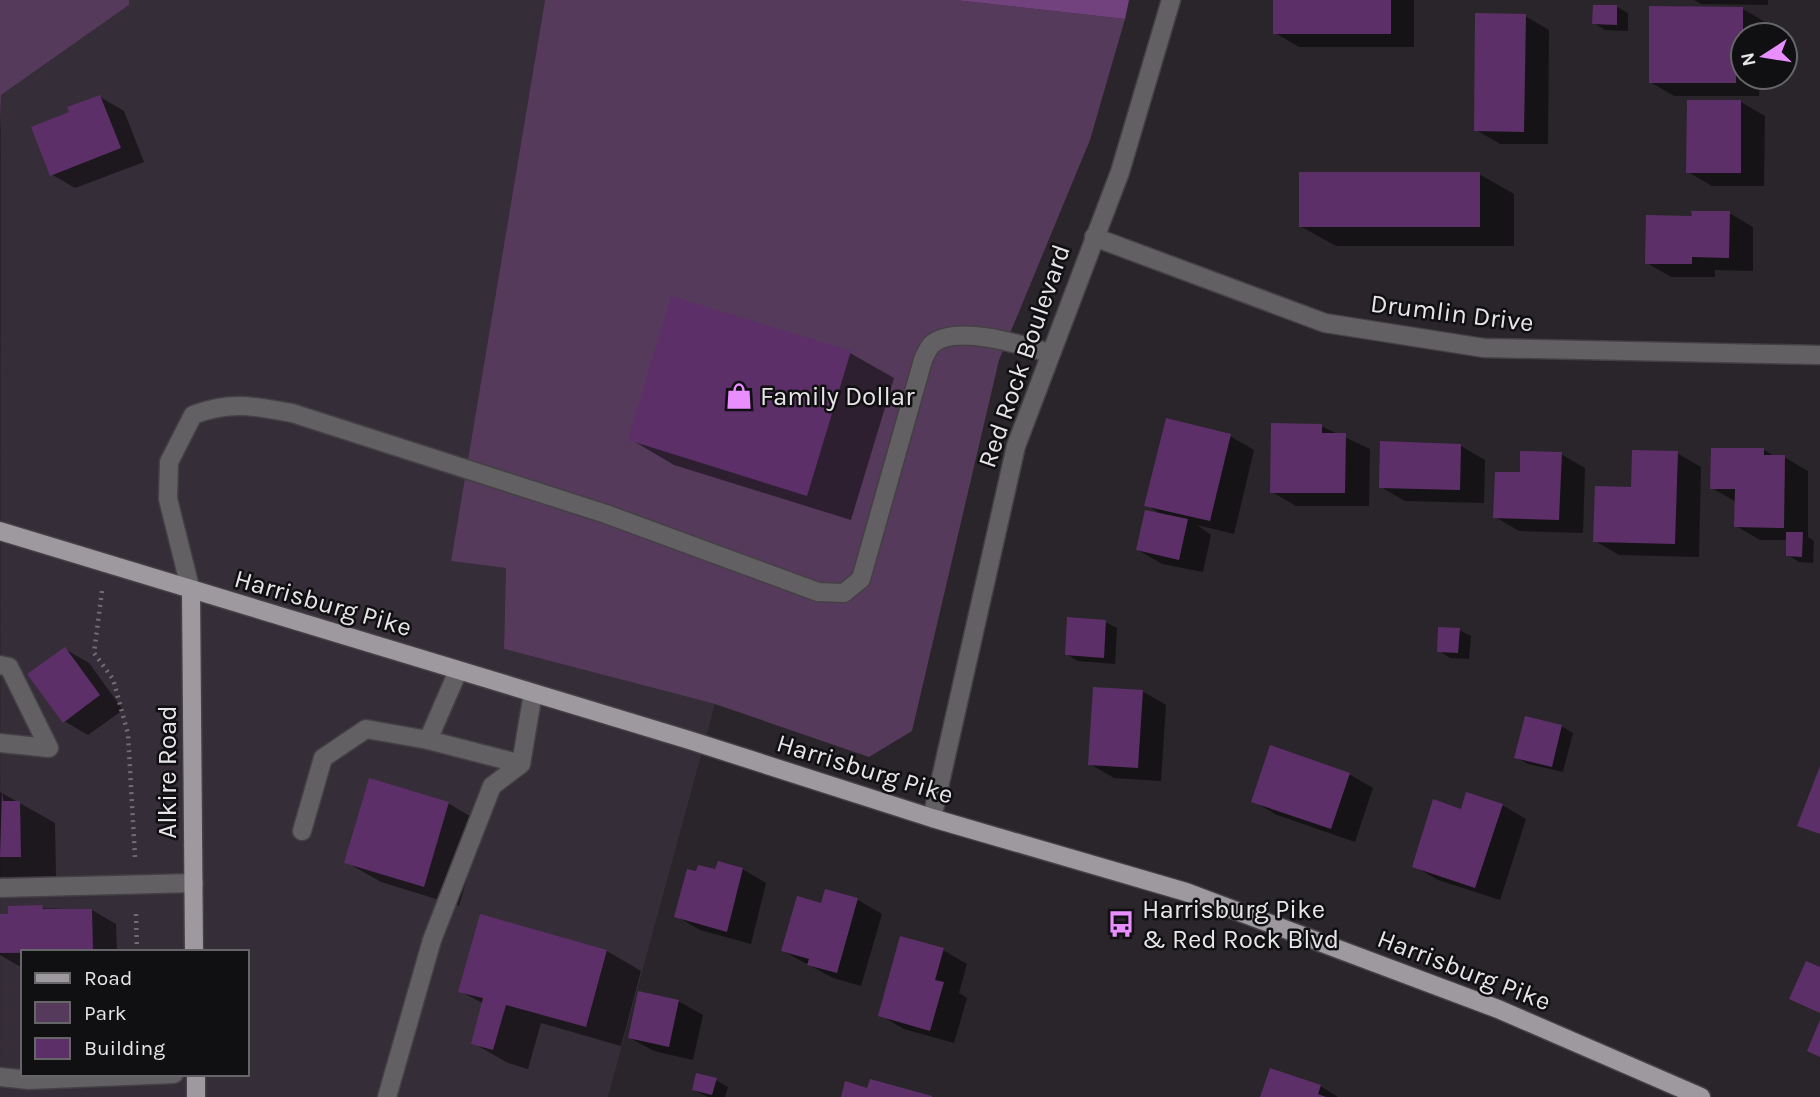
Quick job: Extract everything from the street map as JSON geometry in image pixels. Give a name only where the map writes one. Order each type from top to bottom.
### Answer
[{"type":"main road","name":"Harrisburg Pike","points":[[0,531],[932,818],[1186,892],[1498,1009],[1700,1097]]},
{"type":"main road","name":"Alkire Road","points":[[191,592],[194,950]]},
{"type":"main road","points":[[196,1076],[196,1097]]},
{"type":"street","name":"Red Rock Boulevard","points":[[932,818],[1016,446],[1049,353],[1120,172],[1171,0]]},
{"type":"street","name":"Drumlin Drive","points":[[1094,237],[1325,323],[1484,348],[1820,355]]},
{"type":"street","points":[[191,592],[168,499],[169,462],[193,415],[218,406],[245,405],[292,413],[606,514],[818,592],[844,593],[860,579],[923,359],[931,345],[943,338],[980,337],[1014,342],[1049,353]]},
{"type":"street","points":[[0,665],[9,667],[48,748],[0,743]]},
{"type":"street","points":[[428,740],[458,671]]},
{"type":"street","points":[[387,1097],[432,940],[492,786],[521,764],[533,693]]},
{"type":"street","points":[[302,831],[323,758],[366,729],[428,740],[521,764]]},
{"type":"street","points":[[0,888],[194,883]]},
{"type":"street","points":[[0,1077],[28,1089],[154,1076]]},
{"type":"path","points":[[105,562],[94,653],[113,679],[128,734],[136,950]]},
{"type":"shaded area","points":[[129,0],[545,0],[451,561],[506,568],[504,649],[715,704],[608,1097],[0,1097],[1,95],[129,5]]},
{"type":"shaded area","points":[[955,0],[1129,0],[1125,19]]},
{"type":"green space","points":[[0,0],[129,0],[129,5],[1,95],[0,128]]},
{"type":"green space","points":[[545,0],[955,0],[1125,19],[1090,140],[999,360],[912,731],[869,757],[715,704],[504,649],[506,568],[451,561]]},
{"type":"building","points":[[1273,0],[1391,0],[1391,34],[1273,34]]},
{"type":"building","points":[[1593,5],[1617,5],[1617,25],[1592,24]]},
{"type":"building","points":[[1649,6],[1743,7],[1743,21],[1729,21],[1729,83],[1649,83]]},
{"type":"building","points":[[1475,13],[1526,14],[1524,132],[1474,131]]},
{"type":"building","points":[[100,95],[121,148],[50,176],[31,127],[69,112],[67,107]]},
{"type":"building","points":[[1687,100],[1741,100],[1741,173],[1686,173]]},
{"type":"building","points":[[1299,172],[1480,172],[1480,227],[1299,227]]},
{"type":"building","points":[[1691,211],[1730,211],[1729,258],[1692,257],[1692,264],[1645,264],[1646,215],[1692,216]]},
{"type":"building","name":"Family Dollar","points":[[671,296],[851,351],[807,496],[628,440]]},
{"type":"building","points":[[1166,418],[1231,434],[1210,521],[1144,506]]},
{"type":"building","points":[[1271,423],[1322,424],[1322,433],[1346,433],[1345,493],[1270,493]]},
{"type":"building","points":[[1380,441],[1461,444],[1460,490],[1379,488]]},
{"type":"building","points":[[1711,448],[1764,448],[1764,455],[1785,455],[1784,528],[1734,527],[1735,489],[1710,489]]},
{"type":"building","points":[[1632,450],[1678,451],[1675,544],[1593,542],[1595,486],[1631,487]]},
{"type":"building","points":[[1520,451],[1562,452],[1559,520],[1493,518],[1495,472],[1520,472]]},
{"type":"building","points":[[1145,510],[1188,519],[1179,560],[1136,550]]},
{"type":"building","points":[[1786,532],[1803,532],[1802,557],[1786,556]]},
{"type":"building","points":[[1067,617],[1106,620],[1104,658],[1065,655]]},
{"type":"building","points":[[1438,627],[1460,628],[1458,653],[1437,652]]},
{"type":"building","points":[[65,647],[100,695],[63,723],[27,674]]},
{"type":"building","points":[[1093,687],[1143,690],[1138,768],[1088,765]]},
{"type":"building","points":[[1525,716],[1562,725],[1552,767],[1514,758]]},
{"type":"building","points":[[1270,745],[1350,773],[1331,829],[1251,802]]},
{"type":"building","points":[[1820,766],[1820,834],[1797,826]]},
{"type":"building","points":[[369,778],[449,802],[424,887],[344,863]]},
{"type":"building","points":[[2,790],[3,801],[20,801],[21,857],[0,857]]},
{"type":"building","points":[[1466,792],[1503,804],[1475,888],[1412,867],[1433,799],[1461,809]]},
{"type":"building","points":[[718,861],[743,868],[727,932],[674,917],[687,869],[696,871],[698,865],[715,869]]},
{"type":"building","points":[[825,889],[858,898],[837,973],[807,965],[809,959],[781,951],[797,896],[821,903]]},
{"type":"building","points":[[42,905],[43,909],[92,909],[93,950],[21,950],[21,953],[0,953],[0,914],[8,914],[8,906]]},
{"type":"building","points":[[480,914],[607,950],[586,1027],[506,1005],[493,1050],[471,1044],[483,998],[458,992]]},
{"type":"building","points":[[900,936],[944,948],[935,980],[944,982],[930,1031],[878,1016]]},
{"type":"building","points":[[1806,961],[1820,967],[1820,1013],[1789,999]]},
{"type":"building","points":[[638,991],[679,1000],[669,1047],[628,1038]]},
{"type":"building","points":[[1820,1020],[1820,1057],[1807,1051]]},
{"type":"building","points":[[1270,1068],[1321,1085],[1318,1094],[1326,1097],[1260,1097]]},
{"type":"building","points":[[696,1073],[717,1078],[712,1095],[692,1090]]},
{"type":"building","points":[[870,1079],[932,1097],[841,1097],[845,1081],[867,1088]]},
{"type":"place","name":"Family Dollar","points":[[739,396]]},
{"type":"place","name":"Harrisburg Pike & Red Rock Blvd","points":[[1121,924]]}]
